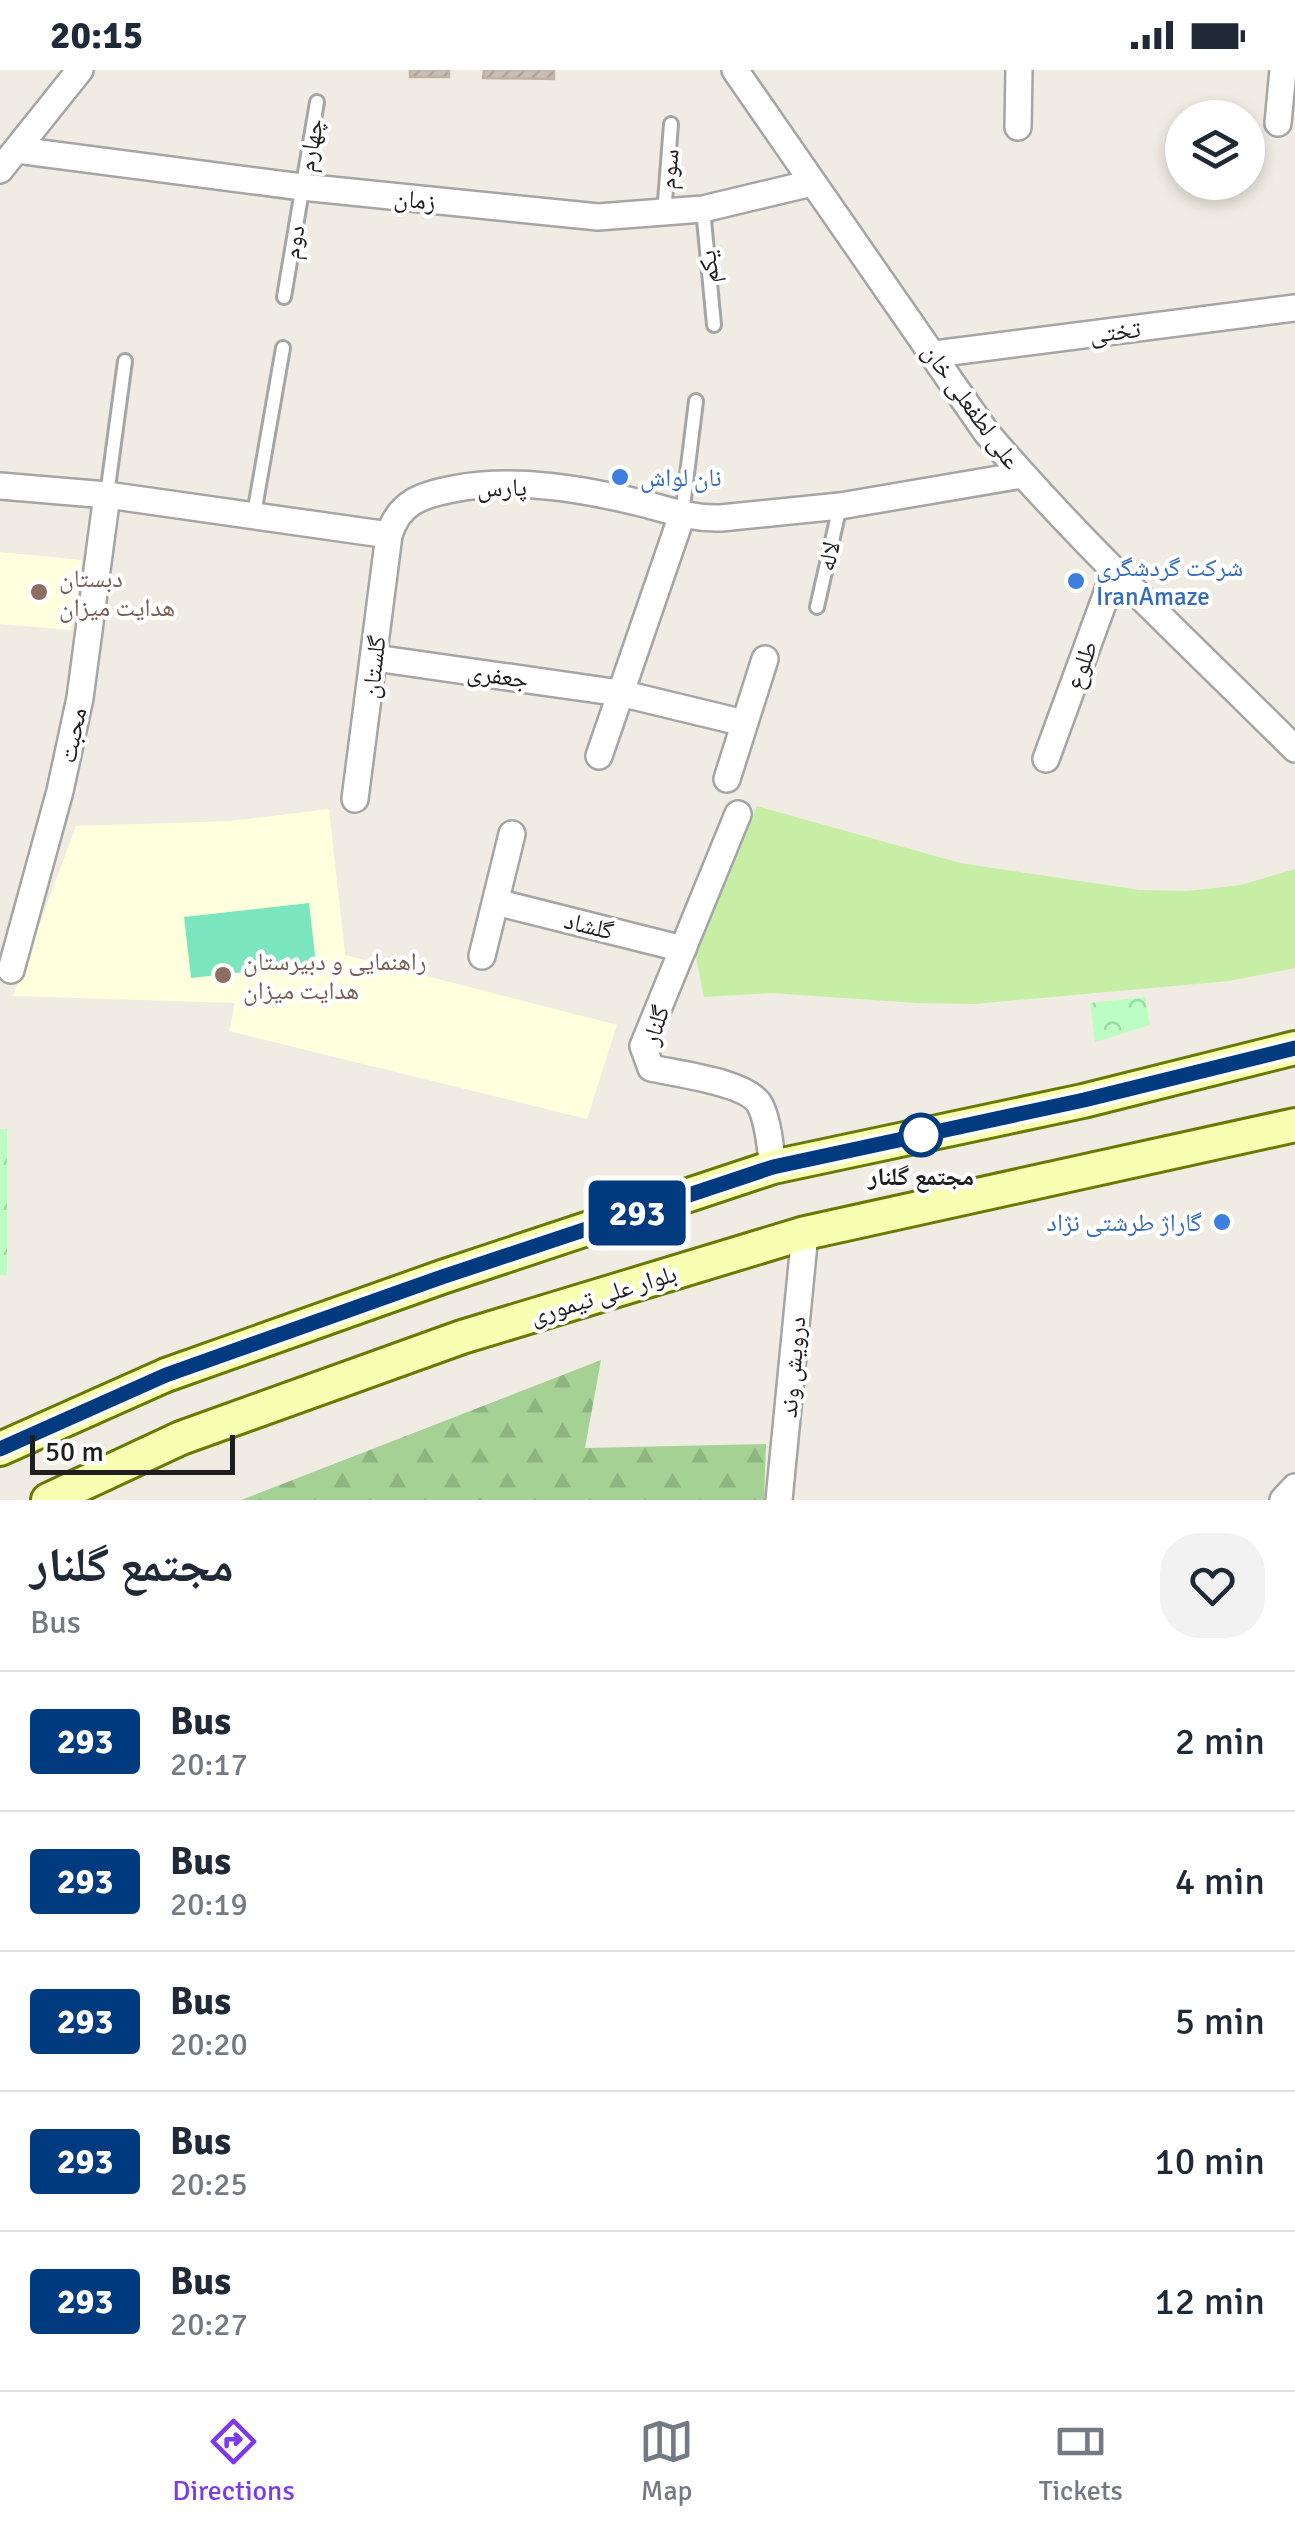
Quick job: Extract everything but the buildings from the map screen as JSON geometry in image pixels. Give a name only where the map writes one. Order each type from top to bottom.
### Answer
[{"type":"main road","points":[[0,1449],[166,1375],[442,1277],[773,1167],[1084,1100],[1295,1048]]},
{"type":"main road","name":"بلوار علی تیموری","points":[[48,1500],[181,1438],[462,1337],[805,1233],[1295,1125]]},
{"type":"street","points":[[0,170],[80,70]]},
{"type":"street","name":"علی لطفعلی خان","points":[[735,70],[986,432],[1022,474],[1295,749]]},
{"type":"street","points":[[1018,127],[1019,70]]},
{"type":"street","points":[[1278,123],[1283,70]]},
{"type":"street","name":"زمان","points":[[18,150],[302,188],[598,217],[702,210],[812,183]]},
{"type":"street","name":"تختی","points":[[934,354],[1295,308]]},
{"type":"street","name":"پارس","points":[[388,535],[394,518],[424,494],[495,484],[611,496],[682,516],[721,518],[840,506],[1022,474]]},
{"type":"street","points":[[0,486],[107,495],[388,535]]},
{"type":"street","name":"محبت","points":[[10,970],[60,791],[80,698],[107,495]]},
{"type":"street","points":[[599,756],[682,516]]},
{"type":"street","name":"گلستان","points":[[355,799],[388,535]]},
{"type":"street","name":"طلوع","points":[[1046,759],[1116,570]]},
{"type":"street","name":"جعفری","points":[[375,658],[620,693],[744,724]]},
{"type":"street","points":[[727,779],[766,659]]},
{"type":"street","name":"گلنار","points":[[738,814],[644,1046],[651,1068],[742,1089],[757,1100],[773,1167]]},
{"type":"street","points":[[482,956],[512,834]]},
{"type":"street","name":"گلشاد","points":[[496,902],[683,949]]},
{"type":"street","name":"درویش‌ وند","points":[[780,1500],[805,1233]]},
{"type":"street","points":[[1283,1500],[1295,1487]]},
{"type":"lane","name":"چهارم","points":[[302,188],[318,102]]},
{"type":"lane","name":"سوم","points":[[664,214],[672,124]]},
{"type":"lane","name":"دوم","points":[[284,297],[302,188]]},
{"type":"lane","name":"یکم","points":[[702,210],[714,326]]},
{"type":"lane","points":[[254,514],[283,348]]},
{"type":"lane","points":[[107,495],[125,361]]},
{"type":"lane","points":[[682,516],[696,402]]},
{"type":"lane","name":"لاله","points":[[817,607],[840,506]]},
{"type":"shaded area","name":"دبستان هدایت میزان","points":[[0,552],[82,560],[71,630],[0,624]]},
{"type":"shaded area","name":"راهنمایی و دبیرستان هدایت میزان","points":[[329,809],[345,955],[617,1025],[587,1119],[229,1031],[235,1003],[13,996],[76,826],[231,821]]},
{"type":"green space","points":[[757,806],[960,863],[1140,890],[1187,891],[1241,885],[1295,869],[1295,968],[1229,981],[974,1004],[771,993],[704,997],[694,947]]},
{"type":"green space","points":[[309,903],[316,964],[191,978],[184,917]]},
{"type":"green space","points":[[1145,997],[1150,1025],[1095,1042],[1090,1003]]},
{"type":"green space","points":[[0,1129],[7,1129],[7,1275],[0,1275]]},
{"type":"green space","points":[[601,1360],[585,1448],[766,1444],[764,1500],[241,1500]]},
{"type":"bus line","name":"293","points":[[0,1449],[166,1375],[442,1277],[773,1167],[1084,1100],[1295,1048]]},
{"type":"place","name":"نان لواش","points":[[620,477]]},
{"type":"place","name":"شرکت گردشگری IranAmaze","points":[[1076,581]]},
{"type":"place","name":"دبستان هدایت میزان","points":[[39,592]]},
{"type":"place","name":"راهنمایی و دبیرستان هدایت میزان","points":[[223,975]]},
{"type":"place","name":"مجتمع گلنار","points":[[921,1135]]},
{"type":"place","name":"گاراژ طرشتی نژاد","points":[[1222,1222]]}]
